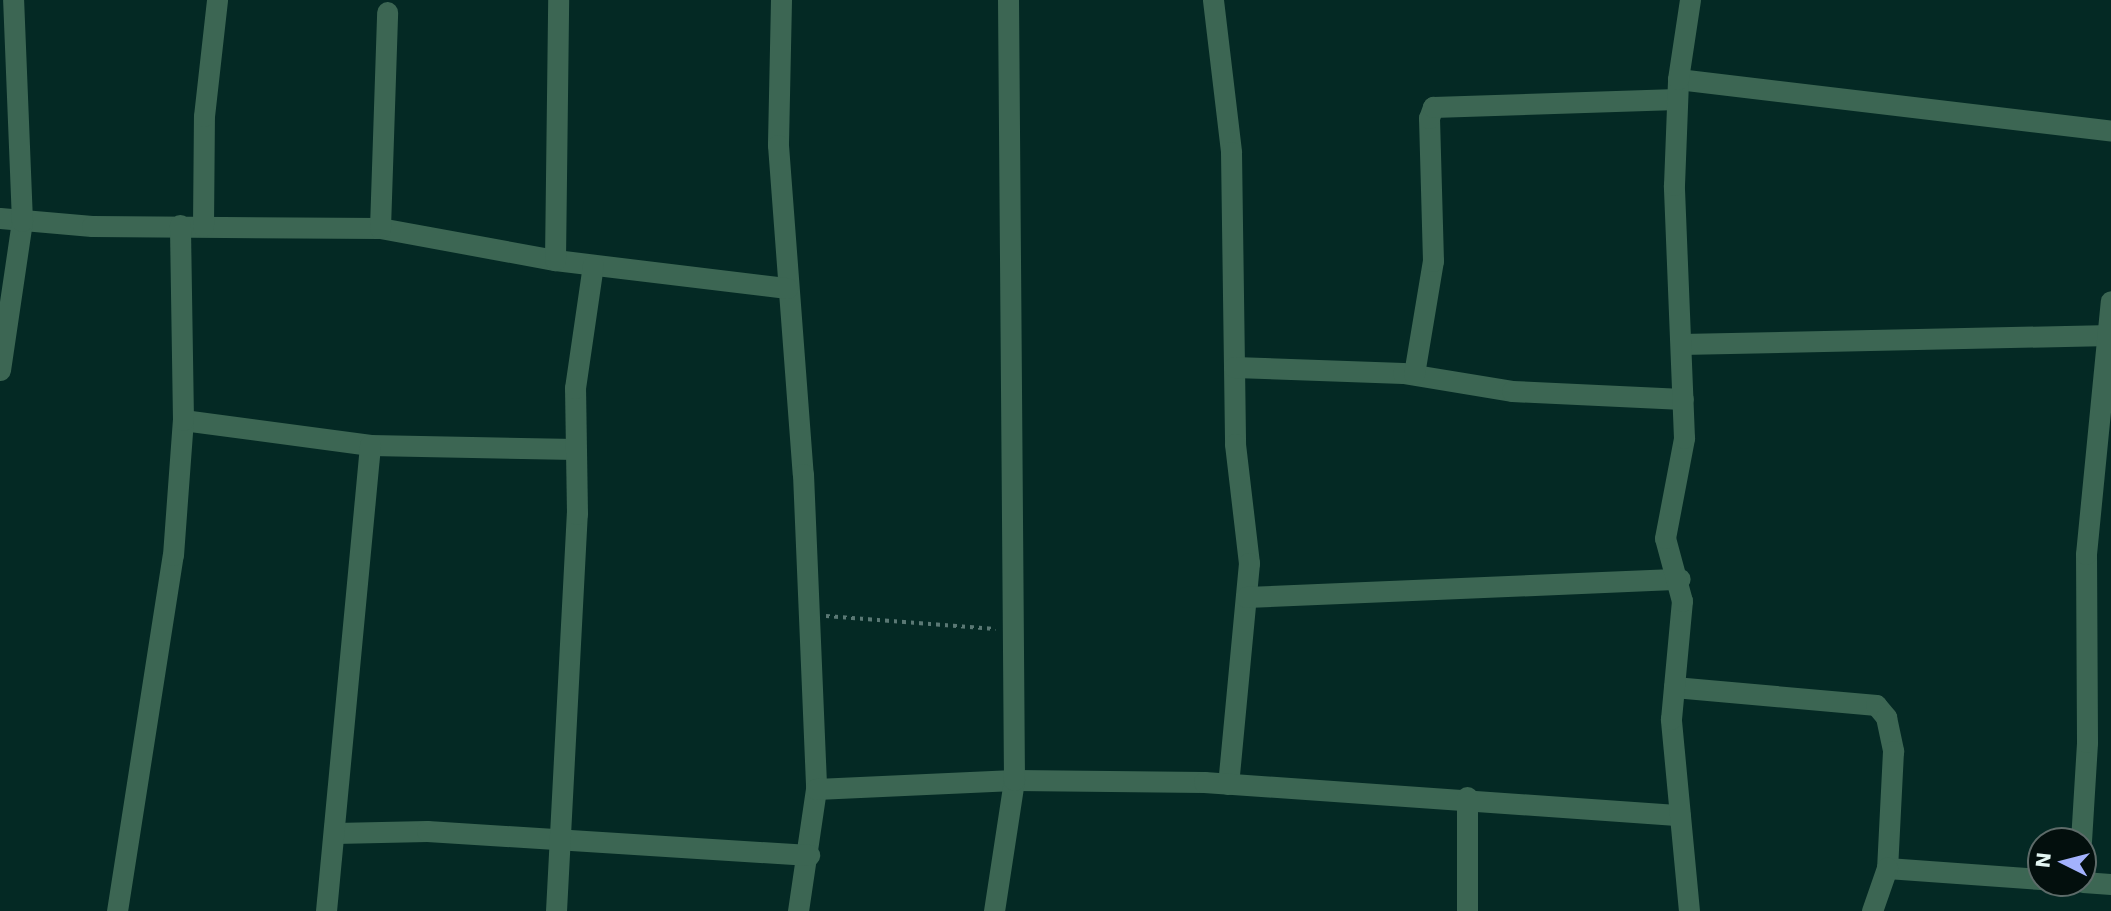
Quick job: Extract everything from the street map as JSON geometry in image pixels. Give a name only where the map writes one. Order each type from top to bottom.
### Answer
[{"type":"street","points":[[0,370],[22,221],[23,146],[13,0]]},
{"type":"street","points":[[203,226],[204,116],[217,0]]},
{"type":"street","points":[[555,260],[558,0]]},
{"type":"street","points":[[781,0],[778,145],[811,615],[816,789],[809,855],[798,911]]},
{"type":"street","points":[[994,911],[1014,780],[1015,631],[1006,235],[1008,0]]},
{"type":"street","points":[[1213,0],[1231,152],[1236,444],[1248,530],[1246,597],[1228,784]]},
{"type":"street","points":[[1689,911],[1672,754],[1680,579],[1666,522],[1682,465],[1683,399],[1674,185],[1678,89],[1690,0]]},
{"type":"street","points":[[380,228],[387,12]]},
{"type":"street","points":[[1414,374],[1433,261],[1429,118],[1433,107],[1678,89],[2111,131]]},
{"type":"street","points":[[0,218],[22,221],[203,226],[380,228],[555,260],[787,288]]},
{"type":"street","points":[[117,911],[166,625],[183,420],[180,225]]},
{"type":"street","points":[[556,911],[577,513],[575,388],[593,265]]},
{"type":"street","points":[[2082,827],[2087,742],[2086,554],[2110,335],[2111,301]]},
{"type":"street","points":[[1681,344],[2110,335]]},
{"type":"street","points":[[1234,367],[1414,374],[1512,391],[1683,399]]},
{"type":"street","points":[[183,420],[370,445],[575,449]]},
{"type":"street","points":[[327,911],[370,445]]},
{"type":"street","points":[[1246,597],[1680,579]]},
{"type":"street","points":[[1674,687],[1876,705],[1891,732],[1893,751],[1887,868],[1872,911]]},
{"type":"street","points":[[816,789],[1014,780],[1228,784],[1468,797],[1680,815]]},
{"type":"street","points":[[1466,911],[1468,797]]},
{"type":"street","points":[[335,833],[427,831],[809,855]]},
{"type":"street","points":[[1887,868],[2027,878]]},
{"type":"path","points":[[811,615],[1015,631]]}]
